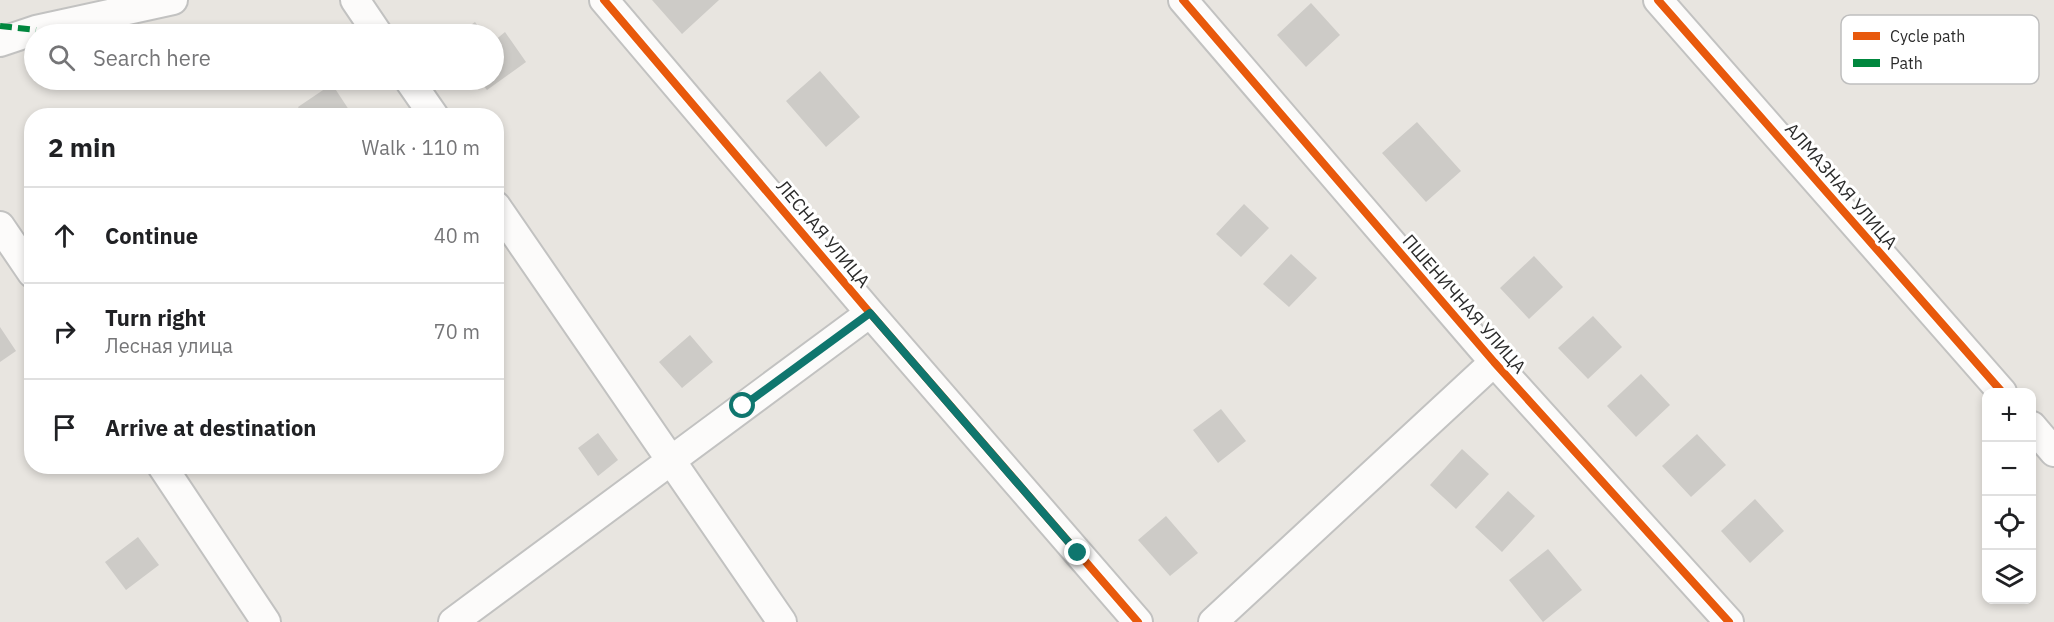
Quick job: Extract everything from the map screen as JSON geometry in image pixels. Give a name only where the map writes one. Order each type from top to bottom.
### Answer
[{"type":"street","points":[[63,24],[173,0]]},
{"type":"street","points":[[354,0],[371,24]]},
{"type":"street","name":"ЛЕСНАЯ УЛИЦА","points":[[604,0],[870,313],[1138,622]]},
{"type":"street","name":"ПШЕНИЧНАЯ УЛИЦА","points":[[1183,0],[1494,362],[1729,622]]},
{"type":"street","name":"АЛМАЗНАЯ УЛИЦА","points":[[1658,0],[1998,388]]},
{"type":"street","points":[[0,42],[24,34]]},
{"type":"street","points":[[416,90],[428,108]]},
{"type":"street","points":[[504,218],[782,622]]},
{"type":"street","points":[[0,226],[24,261]]},
{"type":"street","points":[[453,622],[870,313]]},
{"type":"street","points":[[1213,622],[1494,362]]},
{"type":"street","points":[[2036,432],[2054,452]]},
{"type":"street","points":[[167,474],[266,622]]},
{"type":"building","points":[[652,0],[719,0],[682,34]]},
{"type":"building","points":[[1311,3],[1340,35],[1306,67],[1277,35]]},
{"type":"building","points":[[504,33],[526,62],[504,78]]},
{"type":"building","points":[[820,71],[860,117],[826,147],[786,101]]},
{"type":"building","points":[[323,90],[336,90],[348,108],[299,108]]},
{"type":"building","points":[[1417,122],[1461,171],[1426,202],[1382,153]]},
{"type":"building","points":[[1244,204],[1269,228],[1241,257],[1216,234]]},
{"type":"building","points":[[1291,254],[1317,278],[1289,307],[1263,284]]},
{"type":"building","points":[[1534,256],[1563,287],[1529,319],[1500,288]]},
{"type":"building","points":[[1593,316],[1622,347],[1588,379],[1558,348]]},
{"type":"building","points":[[0,327],[16,351],[0,362]]},
{"type":"building","points":[[690,335],[713,362],[682,388],[659,362]]},
{"type":"building","points":[[1641,374],[1670,405],[1636,437],[1607,406]]},
{"type":"building","points":[[1221,409],[1246,441],[1218,463],[1193,430]]},
{"type":"building","points":[[598,433],[618,460],[598,476],[578,448]]},
{"type":"building","points":[[1697,434],[1726,465],[1691,497],[1662,466]]},
{"type":"building","points":[[1462,449],[1489,474],[1456,509],[1430,485]]},
{"type":"building","points":[[1508,491],[1535,516],[1502,552],[1475,527]]},
{"type":"building","points":[[1755,499],[1784,531],[1750,563],[1721,531]]},
{"type":"building","points":[[1166,516],[1198,553],[1170,576],[1138,540]]},
{"type":"building","points":[[138,537],[159,565],[126,590],[105,562]]},
{"type":"building","points":[[1548,549],[1582,590],[1543,622],[1509,580]]},
{"type":"marked path","points":[[0,26],[24,29]]},
{"type":"cycle path","points":[[604,0],[870,313],[1138,622]]},
{"type":"cycle path","points":[[1183,0],[1494,362],[1729,622]]},
{"type":"cycle path","points":[[1658,0],[1998,388]]},
{"type":"route","points":[[743,406],[870,313],[1078,553]]}]
